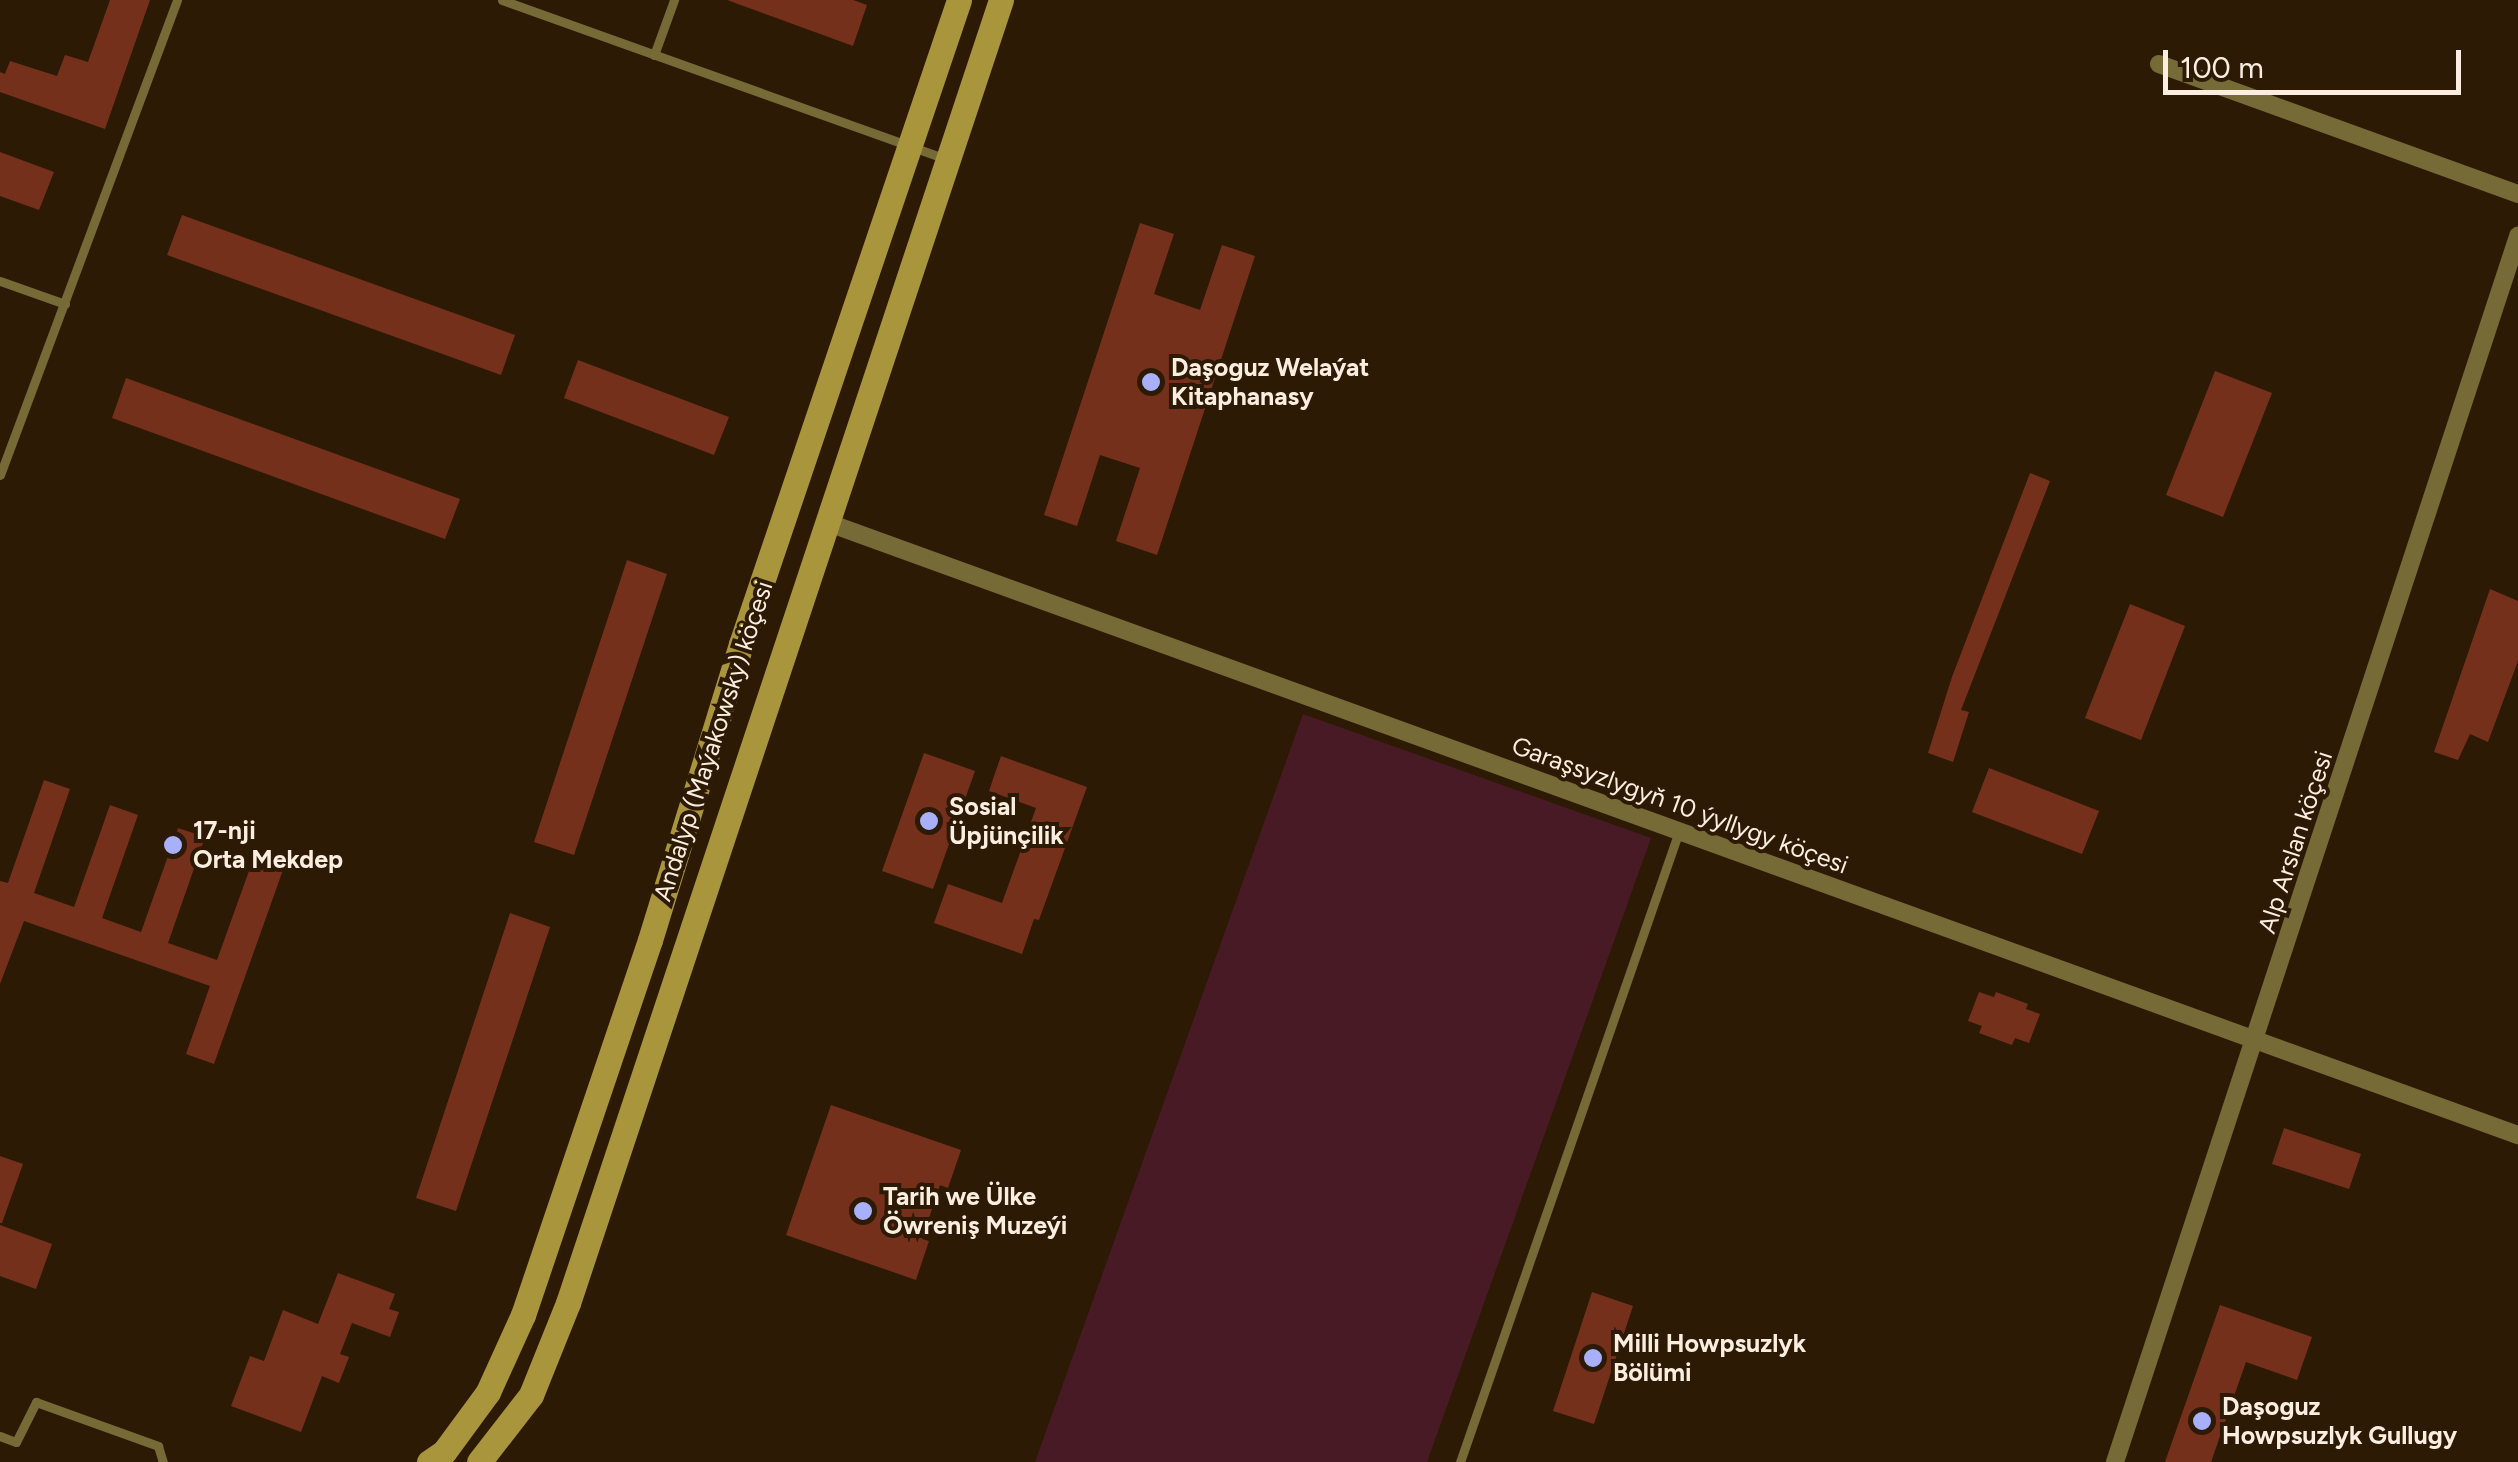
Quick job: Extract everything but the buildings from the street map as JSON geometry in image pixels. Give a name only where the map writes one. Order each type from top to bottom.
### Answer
[{"type":"main road","name":"Andalyp (Maýakowsky) köçesi","points":[[428,1462],[444,1452],[488,1392],[522,1315],[650,940],[741,644],[960,0]]},
{"type":"main road","name":"Andalyp (Maýakowsky) köçesi","points":[[479,1462],[530,1395],[568,1303],[1001,0]]},
{"type":"street","points":[[2158,64],[2518,194]]},
{"type":"street","name":"Alp Arslan köçesi","points":[[2115,1462],[2518,236]]},
{"type":"street","name":"Garaşsyzlygyň 10 ýyllygy köçesi","points":[[826,522],[2518,1135]]},
{"type":"lane","points":[[0,475],[177,0]]},
{"type":"lane","points":[[502,0],[948,160]]},
{"type":"lane","points":[[654,55],[674,0]]},
{"type":"lane","points":[[0,280],[65,304]]},
{"type":"lane","points":[[1460,1462],[1679,831]]},
{"type":"lane","points":[[0,1436],[16,1442],[36,1402],[158,1446],[163,1462]]},
{"type":"shaded area","points":[[1303,714],[1651,838],[1427,1462],[1035,1462]]},
{"type":"place","name":"Daşoguz Welaýat Kitaphanasy","points":[[1151,382]]},
{"type":"place","name":"Sosial Üpjünçilik","points":[[929,821]]},
{"type":"place","name":"17-nji Orta Mekdep","points":[[173,845]]},
{"type":"place","name":"Tarih we Ülke Öwreniş Muzeýi","points":[[863,1211]]},
{"type":"place","name":"Milli Howpsuzlyk Bölümi","points":[[1593,1358]]},
{"type":"place","name":"Daşoguz Howpsuzlyk Gullugy","points":[[2202,1421]]}]
